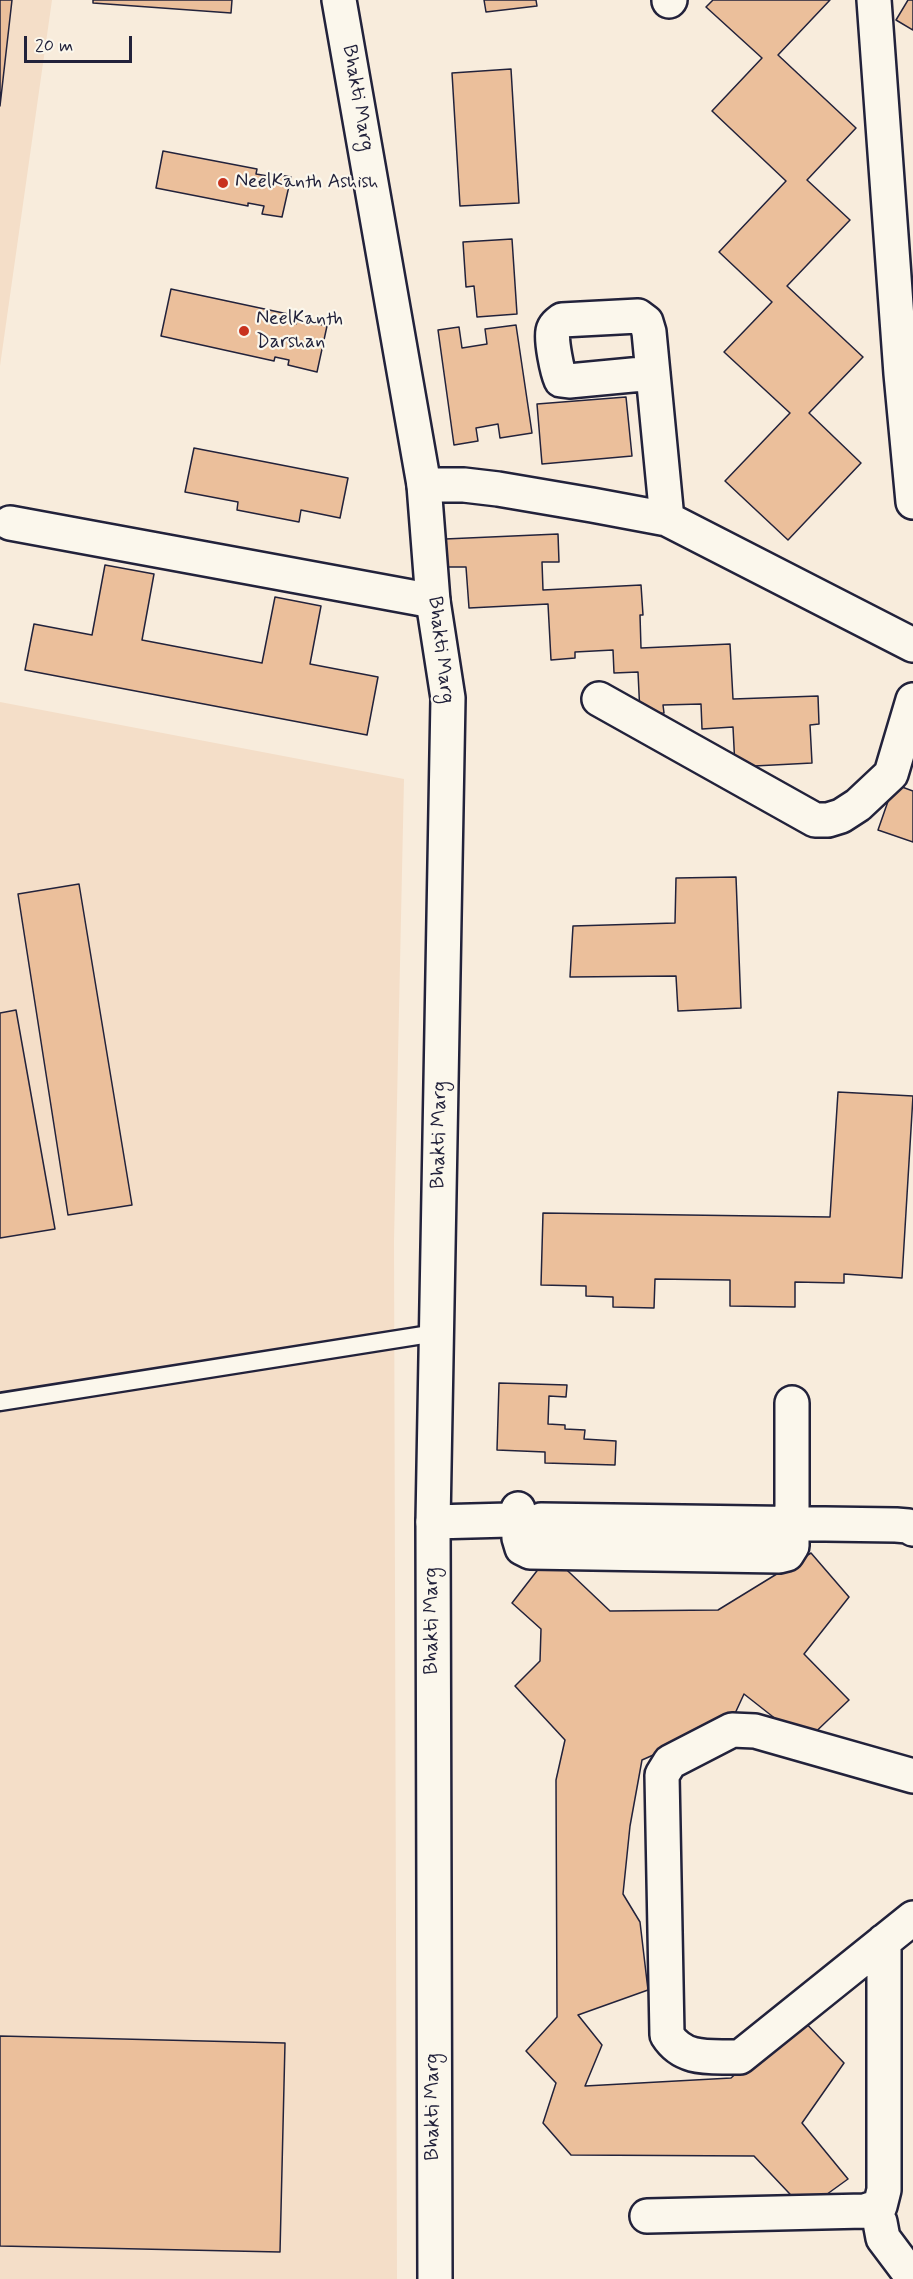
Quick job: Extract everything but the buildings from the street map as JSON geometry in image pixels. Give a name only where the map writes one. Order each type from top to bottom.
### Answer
[{"type":"street","name":"Bhakti Marg","points":[[339,0],[424,485],[433,601],[448,698],[433,1533],[435,2279]]},
{"type":"street","points":[[874,0],[907,373],[913,502]]},
{"type":"street","points":[[653,373],[667,519]]},
{"type":"street","points":[[424,485],[464,485],[498,489],[667,519],[913,645]]},
{"type":"street","points":[[10,523],[433,601]]},
{"type":"street","points":[[598,699],[815,820],[828,820],[842,816],[902,778],[913,700]]},
{"type":"street","points":[[791,1524],[792,1403]]},
{"type":"street","points":[[433,1533],[519,1523],[897,1525],[913,1529]]},
{"type":"street","points":[[913,1776],[755,1731],[732,1730],[670,1762],[662,1775],[667,2035],[674,2046],[688,2054],[740,2057],[913,1918]]},
{"type":"street","points":[[647,2216],[865,2211],[880,2206],[884,2190],[884,1941]]},
{"type":"street","points":[[880,2222],[883,2238],[913,2278]]},
{"type":"lane","points":[[0,1402],[436,1333]]},
{"type":"shaded area","points":[[0,0],[52,0],[0,366]]},
{"type":"shaded area","points":[[0,702],[404,779],[394,1241],[397,2279],[0,2279]]},
{"type":"place","name":"NeelKanth Ashish","points":[[223,183]]},
{"type":"place","name":"NeelKanth Darshan","points":[[244,331]]}]
